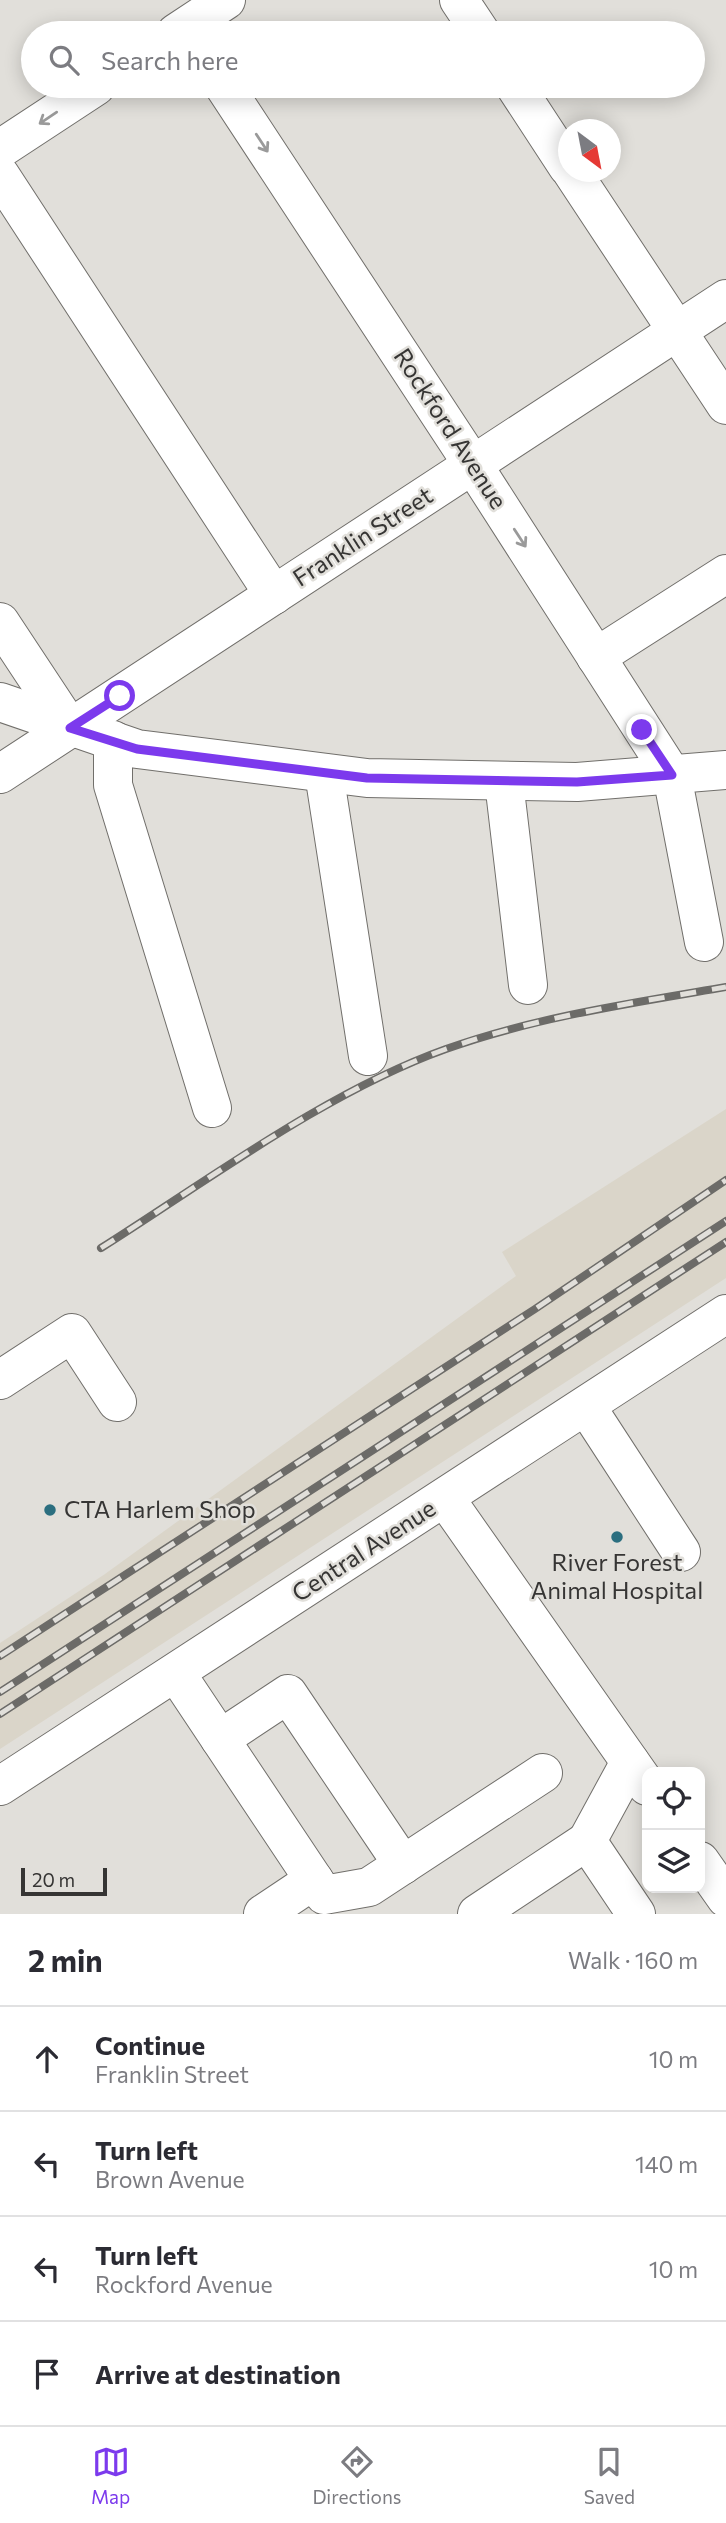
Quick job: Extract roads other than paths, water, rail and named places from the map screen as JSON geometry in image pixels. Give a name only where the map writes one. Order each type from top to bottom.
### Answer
[{"type":"street","points":[[183,21],[226,0]]},
{"type":"street","points":[[459,0],[473,21]]},
{"type":"street","points":[[0,149],[78,98]]},
{"type":"street","name":"Rockford Avenue","points":[[232,98],[474,464],[672,775]]},
{"type":"street","points":[[523,98],[558,150]]},
{"type":"street","points":[[0,175],[274,595]]},
{"type":"street","points":[[579,182],[726,405]]},
{"type":"street","name":"Franklin Street","points":[[0,774],[726,299]]},
{"type":"street","points":[[596,657],[726,574]]},
{"type":"street","points":[[0,622],[70,728]]},
{"type":"street","points":[[0,702],[137,749],[367,778],[577,782],[726,770]]},
{"type":"street","points":[[113,740],[113,785],[212,1108]]},
{"type":"street","points":[[324,773],[368,1056]]},
{"type":"street","points":[[672,775],[704,942]]},
{"type":"street","points":[[504,782],[528,985]]},
{"type":"street","name":"Central Avenue","points":[[0,1786],[726,1314]]},
{"type":"street","points":[[0,1380],[72,1333],[117,1402]]},
{"type":"street","points":[[586,1406],[681,1552]]},
{"type":"street","points":[[445,1498],[639,1774],[587,1841],[477,1914]]},
{"type":"street","points":[[176,1673],[324,1895],[369,1887],[543,1773]]},
{"type":"street","points":[[220,1739],[288,1694],[403,1865]]},
{"type":"street","points":[[587,1841],[636,1914]]},
{"type":"street","points":[[264,1914],[314,1880]]},
{"type":"railway","points":[[101,1248],[269,1139],[357,1088],[402,1067],[446,1049],[514,1028],[584,1012],[726,987]]},
{"type":"railway","points":[[0,1656],[535,1309],[726,1180]]},
{"type":"railway","points":[[0,1692],[726,1221]]},
{"type":"railway","points":[[0,1714],[726,1242]]},
{"type":"place","name":"CTA Harlem Shop","points":[[50,1510]]},
{"type":"place","name":"River Forest Animal Hospital","points":[[617,1537]]}]
